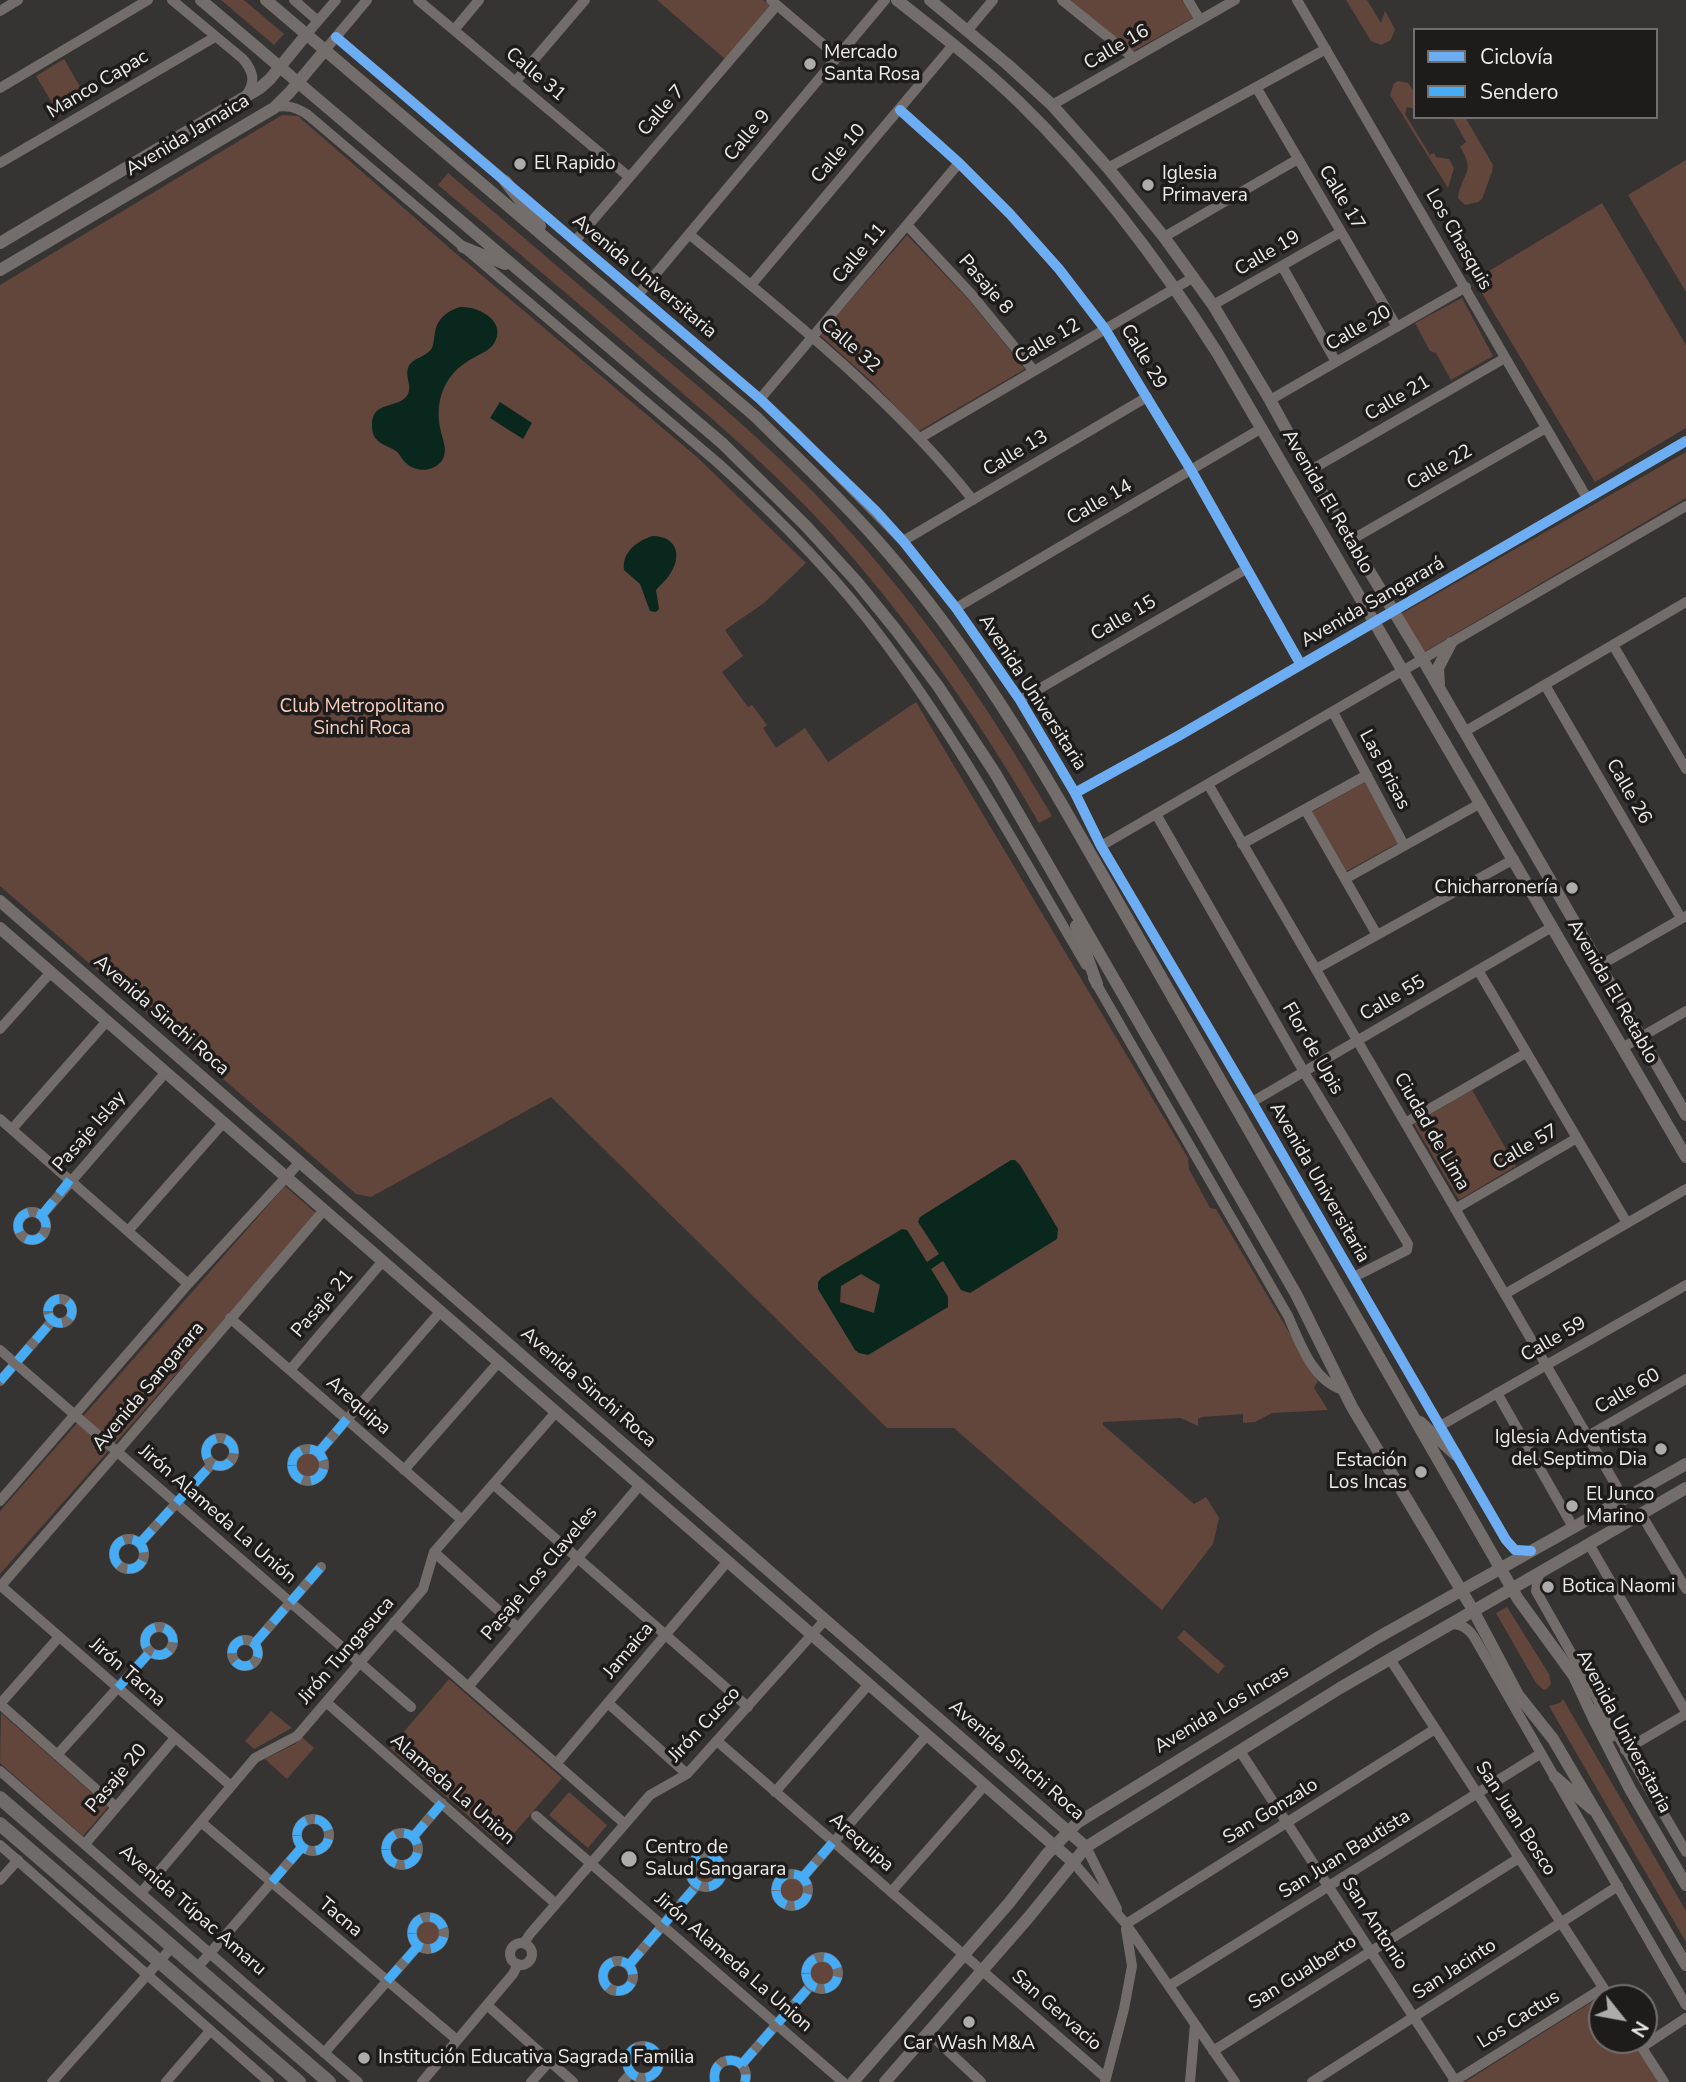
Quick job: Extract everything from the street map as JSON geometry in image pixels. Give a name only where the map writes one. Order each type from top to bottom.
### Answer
[{"type":"highway","name":"Avenida Túpac Amaru","points":[[0,1798],[329,2082]]},
{"type":"highway","points":[[0,1824],[299,2082]]},
{"type":"main road","points":[[201,0],[722,443],[768,487],[858,582],[896,629],[945,697],[995,774],[1296,1294],[1343,1390],[1473,1610],[1518,1695],[1553,1740],[1686,1965]]},
{"type":"main road","name":"Avenida Universitaria","points":[[266,0],[755,417],[817,476],[876,539],[957,640],[1015,725],[1044,774],[1527,1613],[1574,1676],[1630,1789],[1686,1885]]},
{"type":"main road","name":"Avenida El Retablo","points":[[897,0],[1018,101],[1059,143],[1126,223],[1175,288],[1262,428],[1686,1157]]},
{"type":"main road","name":"Avenida El Retablo","points":[[930,0],[1052,105],[1164,237],[1213,305],[1423,660],[1686,1115]]},
{"type":"main road","name":"Avenida Jamaica","points":[[0,243],[260,88],[306,35]]},
{"type":"main road","name":"Avenida Jamaica","points":[[0,270],[274,107],[325,50]]},
{"type":"main road","points":[[505,181],[552,244]]},
{"type":"main road","points":[[463,247],[516,268]]},
{"type":"main road","points":[[1439,689],[1438,668],[1451,643]]},
{"type":"main road","name":"Avenida Sinchi Roca","points":[[0,901],[1086,1847]]},
{"type":"main road","points":[[1073,908],[1076,928],[1097,984]]},
{"type":"main road","name":"Avenida Sinchi Roca","points":[[0,928],[1073,1861]]},
{"type":"main road","points":[[352,1235],[364,1218]]},
{"type":"main road","points":[[1410,1413],[1456,1455]]},
{"type":"main road","name":"Avenida Los Incas","points":[[853,2082],[1077,1823],[1328,1668],[1686,1464]]},
{"type":"main road","points":[[1640,1489],[1646,1511]]},
{"type":"main road","points":[[885,2082],[1086,1847],[1340,1688],[1686,1489]]},
{"type":"main road","points":[[1328,1668],[1340,1688]]},
{"type":"main road","points":[[1600,1704],[1630,1789]]},
{"type":"main road","points":[[1555,1777],[1600,1817]]},
{"type":"street","points":[[0,11],[18,0]]},
{"type":"street","points":[[0,88],[148,0]]},
{"type":"street","points":[[172,0],[251,68],[252,87],[245,98]]},
{"type":"street","points":[[294,0],[318,21]]},
{"type":"street","name":"Avenida Jamaica","points":[[306,35],[336,0]]},
{"type":"street","name":"Avenida Jamaica","points":[[325,50],[367,0]]},
{"type":"street","name":"Calle 31","points":[[418,0],[629,177]]},
{"type":"street","points":[[454,30],[479,0]]},
{"type":"street","points":[[515,82],[585,0]]},
{"type":"street","name":"Calle 9","points":[[638,295],[886,0]]},
{"type":"street","points":[[967,31],[993,0]]},
{"type":"street","points":[[1062,0],[1134,58]]},
{"type":"street","points":[[1188,0],[1200,20]]},
{"type":"street","name":"Calle 16","points":[[1052,105],[1235,0]]},
{"type":"street","name":"Los Chasquis","points":[[1297,0],[1587,498]]},
{"type":"street","points":[[774,2],[838,57]]},
{"type":"street","name":"Calle 7","points":[[575,241],[774,2]]},
{"type":"street","name":"Manco Capac","points":[[0,163],[215,37]]},
{"type":"street","name":"Avenida Universitaria","points":[[336,37],[760,399],[849,484],[903,541],[956,608],[1020,700],[1076,793],[1101,846],[1511,1547],[1531,1551]]},
{"type":"street","name":"Calle 10","points":[[751,285],[953,46]]},
{"type":"street","points":[[1108,168],[1326,49]]},
{"type":"street","name":"Calle 17","points":[[1256,87],[1397,327]]},
{"type":"street","points":[[274,107],[298,108],[308,115],[718,463],[821,566],[876,630],[931,707],[985,792],[1288,1316],[1303,1349],[1323,1380],[1343,1390]]},
{"type":"street","name":"Calle 29","points":[[900,110],[959,163],[1032,237],[1105,329],[1191,470],[1301,664]]},
{"type":"street","points":[[1164,237],[1298,159]]},
{"type":"street","name":"Calle 11","points":[[760,399],[959,163]]},
{"type":"street","name":"Pasaje 8","points":[[907,225],[972,295],[1034,371]]},
{"type":"street","name":"Calle 19","points":[[1213,305],[1341,232]]},
{"type":"street","name":"Calle 32","points":[[689,233],[866,383],[920,438],[973,500]]},
{"type":"street","points":[[1282,266],[1336,362]]},
{"type":"street","name":"Calle 12","points":[[920,438],[1194,277]]},
{"type":"street","name":"Calle 20","points":[[1270,400],[1466,287]]},
{"type":"street","name":"Calle 21","points":[[1309,471],[1505,358]]},
{"type":"street","name":"Calle 13","points":[[903,541],[1147,397]]},
{"type":"street","name":"Calle 14","points":[[956,608],[1262,428]]},
{"type":"street","name":"Calle 22","points":[[1351,540],[1546,428]]},
{"type":"street","name":"Avenida Sangarará","points":[[1076,793],[1686,441]]},
{"type":"street","points":[[1101,846],[1686,506]]},
{"type":"street","name":"Calle 15","points":[[1020,700],[1246,569]]},
{"type":"street","points":[[1464,732],[1686,603]]},
{"type":"street","points":[[1613,645],[1686,769]]},
{"type":"street","name":"Calle 26","points":[[1545,685],[1684,917]]},
{"type":"street","name":"Las Brisas","points":[[1333,712],[1405,845]]},
{"type":"street","points":[[1242,844],[1367,775]]},
{"type":"street","name":"Ciudad de Lima","points":[[1208,784],[1624,1499]]},
{"type":"street","points":[[1345,879],[1481,803]]},
{"type":"street","points":[[1305,809],[1377,935]]},
{"type":"street","name":"Flor de Upis","points":[[1156,814],[1304,1072],[1408,1244],[1406,1250],[1354,1277]]},
{"type":"street","points":[[1316,969],[1514,859]]},
{"type":"street","points":[[1599,966],[1684,917]]},
{"type":"street","name":"Calle 55","points":[[1252,1102],[1552,927]]},
{"type":"street","points":[[1478,970],[1627,1223]]},
{"type":"street","points":[[0,1029],[51,972]]},
{"type":"street","points":[[1622,1048],[1686,1011]]},
{"type":"street","points":[[12,1129],[107,1021]]},
{"type":"street","points":[[1405,1123],[1526,1053]]},
{"type":"street","name":"Pasaje Islay","points":[[42,1215],[166,1072]]},
{"type":"street","points":[[0,1119],[188,1284]]},
{"type":"street","points":[[128,1231],[223,1122]]},
{"type":"street","name":"Calle 57","points":[[1455,1209],[1577,1138]]},
{"type":"street","name":"Avenida Sangarara","points":[[0,1502],[188,1284],[300,1162]]},
{"type":"street","points":[[1505,1294],[1686,1189]]},
{"type":"street","name":"Avenida Sangarara","points":[[0,1586],[324,1210]]},
{"type":"street","name":"Pasaje 21","points":[[290,1370],[382,1262]]},
{"type":"street","name":"Calle 59","points":[[1440,1426],[1686,1285]]},
{"type":"street","points":[[318,1453],[440,1312]]},
{"type":"street","name":"Arequipa","points":[[230,1318],[462,1520]]},
{"type":"street","points":[[0,1381],[53,1320]]},
{"type":"street","name":"Jirón Alameda La Unión","points":[[0,1350],[411,1707]]},
{"type":"street","points":[[404,1470],[498,1363]]},
{"type":"street","name":"Calle 60","points":[[1588,1436],[1686,1379]]},
{"type":"street","points":[[1497,1393],[1573,1527]]},
{"type":"street","name":"Jirón Tungasuca","points":[[141,1892],[255,1758],[297,1736],[423,1589],[434,1552],[556,1412]]},
{"type":"street","points":[[140,1543],[212,1464]]},
{"type":"street","points":[[493,1484],[748,1707]]},
{"type":"street","name":"Pasaje Los Claveles","points":[[468,1687],[640,1485]]},
{"type":"street","points":[[1646,1511],[1686,1589]]},
{"type":"street","points":[[1589,1544],[1686,1713],[1625,1750]]},
{"type":"street","points":[[434,1552],[518,1628]]},
{"type":"street","name":"Jamaica","points":[[556,1764],[728,1561]]},
{"type":"street","points":[[255,1643],[321,1567]]},
{"type":"street","name":"Avenida Universitaria","points":[[1544,1570],[1538,1577],[1536,1591],[1686,1852]]},
{"type":"street","name":"Jirón Tacna","points":[[0,1586],[231,1786]]},
{"type":"street","name":"Jirón Cusco","points":[[524,1943],[650,1795],[687,1774],[825,1620]]},
{"type":"street","points":[[394,1622],[625,1824]]},
{"type":"street","points":[[1449,1624],[1458,1624],[1472,1634],[1686,2005]]},
{"type":"street","points":[[59,1637],[0,1704],[116,1807]]},
{"type":"street","points":[[57,1755],[150,1652]]},
{"type":"street","name":"San Juan Bosco","points":[[1390,1659],[1600,1984]]},
{"type":"street","points":[[775,1792],[869,1684]]},
{"type":"street","name":"Alameda La Union","points":[[326,1702],[556,1904]]},
{"type":"street","points":[[608,1703],[687,1774]]},
{"type":"street","name":"San Gonzalo","points":[[1126,1924],[1435,1729]]},
{"type":"street","points":[[803,1877],[927,1735]]},
{"type":"street","name":"Pasaje 20","points":[[85,1843],[175,1738]]},
{"type":"street","name":"Arequipa","points":[[717,1741],[982,1970]]},
{"type":"street","name":"San Antonio","points":[[1240,1751],[1454,2082]]},
{"type":"street","name":"San Juan Bautista","points":[[1168,1986],[1540,1754]]},
{"type":"street","name":"Avenida Túpac Amaru","points":[[0,1770],[358,2082]]},
{"type":"street","points":[[891,1892],[985,1784]]},
{"type":"street","points":[[413,1837],[442,1803]]},
{"type":"street","name":"Jirón Alameda La Union","points":[[536,1816],[844,2082]]},
{"type":"street","name":"Tacna","points":[[201,1822],[457,2040]]},
{"type":"street","points":[[0,1845],[269,2082]]},
{"type":"street","points":[[197,1968],[302,1847]]},
{"type":"street","name":"Avenida Sinchi Roca","points":[[1086,1847],[1126,1924]]},
{"type":"street","name":"San Gualberto","points":[[1213,2051],[1519,1858]]},
{"type":"street","points":[[0,1880],[18,1860]]},
{"type":"street","name":"Avenida Sinchi Roca","points":[[1073,1861],[1126,1924],[1235,2082]]},
{"type":"street","points":[[629,1965],[697,1885]]},
{"type":"street","name":"San Jacinto","points":[[1312,2082],[1618,1886]]},
{"type":"street","points":[[1105,2080],[1124,2009],[1132,1966],[1126,1924]]},
{"type":"street","points":[[524,1943],[530,1947],[531,1956],[528,1962],[518,1964],[512,1960],[510,1953],[513,1946],[524,1943]]},
{"type":"street","points":[[52,2082],[173,1946]]},
{"type":"street","points":[[324,2053],[418,1946]]},
{"type":"street","points":[[422,2082],[513,1974],[518,1964]]},
{"type":"street","name":"San Gervacio","points":[[982,1970],[1105,2080]]},
{"type":"street","points":[[742,2064],[811,1985]]},
{"type":"street","name":"Los Cactus","points":[[1454,2082],[1588,1997]]},
{"type":"street","points":[[487,2005],[573,2082]]},
{"type":"street","points":[[1658,2033],[1686,2018]]},
{"type":"street","points":[[1190,2082],[1195,2024]]},
{"type":"street","points":[[166,2082],[210,2031]]},
{"type":"street","points":[[928,2032],[981,2082]]},
{"type":"street","points":[[1646,2054],[1664,2082]]},
{"type":"street","points":[[715,2082],[715,2071],[722,2062],[732,2060],[742,2064],[747,2073],[746,2082]]},
{"type":"street","points":[[531,2082],[550,2061]]},
{"type":"street","points":[[623,2082],[631,2073]]},
{"type":"green space","points":[[221,0],[244,0],[284,34],[274,45]]},
{"type":"green space","points":[[657,0],[763,0],[771,6],[725,59]]},
{"type":"green space","points":[[1062,0],[1182,0],[1193,18],[1128,54]]},
{"type":"green space","points":[[1346,0],[1367,0],[1381,23],[1385,11],[1395,29],[1391,40],[1381,45],[1371,41]]},
{"type":"green space","points":[[64,59],[87,99],[60,116],[36,76]]},
{"type":"green space","points":[[1394,83],[1408,83],[1413,90],[1413,108],[1407,107],[1405,114],[1430,155],[1434,153],[1436,157],[1449,159],[1454,168],[1448,188],[1390,95]]},
{"type":"green space","name":"Club Metropolitano Sinchi Roca","points":[[282,115],[298,116],[698,458],[806,563],[764,603],[725,630],[743,656],[722,672],[748,707],[752,705],[767,725],[763,728],[776,748],[805,728],[828,762],[916,702],[1188,1158],[1189,1169],[1210,1208],[1216,1209],[1318,1381],[1314,1388],[1328,1410],[1272,1413],[1255,1422],[1243,1423],[1243,1414],[1202,1417],[1198,1419],[1198,1426],[1181,1418],[1103,1422],[1103,1425],[1194,1504],[1206,1497],[1219,1518],[1213,1544],[1162,1610],[954,1428],[887,1428],[551,1097],[371,1197],[356,1194],[0,886],[0,285]]},
{"type":"green space","points":[[1453,119],[1466,119],[1493,165],[1482,199],[1465,205],[1458,198],[1468,168],[1460,147],[1466,142]]},
{"type":"green space","points":[[1686,160],[1686,292],[1628,195]]},
{"type":"green space","points":[[448,173],[746,428],[836,516],[868,551],[953,660],[1052,816],[1039,823],[942,672],[888,600],[830,532],[773,474],[713,419],[438,185]]},
{"type":"green space","points":[[1602,203],[1686,345],[1686,428],[1595,482],[1474,280]]},
{"type":"green space","points":[[907,235],[969,300],[1025,369],[919,431],[872,382],[820,335]]},
{"type":"green space","points":[[1462,298],[1493,356],[1451,380],[1436,353],[1430,351],[1415,323]]},
{"type":"green space","points":[[1686,452],[1686,498],[1424,652],[1401,614]]},
{"type":"green space","points":[[1365,782],[1398,843],[1345,872],[1312,812]]},
{"type":"green space","points":[[1472,1090],[1516,1166],[1459,1200],[1414,1124]]},
{"type":"green space","points":[[285,1186],[317,1214],[0,1574],[0,1511]]},
{"type":"green space","points":[[308,1452],[317,1456],[321,1465],[317,1474],[308,1478],[299,1474],[295,1465],[299,1456]]},
{"type":"green space","points":[[1507,1607],[1549,1674],[1551,1684],[1547,1689],[1544,1690],[1536,1683],[1496,1613]]},
{"type":"green space","points":[[1184,1630],[1225,1666],[1218,1674],[1177,1638]]},
{"type":"green space","points":[[449,1679],[562,1778],[503,1846],[390,1748]]},
{"type":"green space","points":[[1563,1699],[1686,1911],[1686,1942],[1549,1706],[1560,1703]]},
{"type":"green space","points":[[271,1711],[292,1728],[254,1749],[245,1741]]},
{"type":"green space","points":[[1,1713],[108,1807],[83,1836],[0,1763]]},
{"type":"green space","points":[[302,1737],[314,1748],[287,1779],[265,1759],[295,1744]]},
{"type":"green space","points":[[569,1792],[607,1825],[588,1848],[549,1815]]},
{"type":"green space","points":[[707,1859],[716,1863],[720,1872],[716,1881],[707,1885],[698,1881],[694,1872],[698,1863]]},
{"type":"green space","points":[[792,1876],[802,1880],[806,1890],[802,1900],[792,1904],[782,1900],[778,1890],[782,1880]]},
{"type":"green space","points":[[428,1919],[438,1923],[442,1933],[438,1943],[428,1947],[418,1943],[414,1933],[418,1923]]},
{"type":"green space","points":[[822,1960],[831,1964],[835,1973],[831,1982],[822,1986],[813,1982],[809,1973],[813,1964]]},
{"type":"green space","points":[[1588,2004],[1588,2054],[1640,2054],[1659,2082],[1465,2082]]},
{"type":"shaded area","points":[[460,307],[475,309],[490,317],[495,323],[497,337],[491,347],[464,364],[446,383],[439,412],[445,446],[443,459],[436,466],[418,469],[410,466],[396,451],[377,440],[373,432],[373,418],[381,408],[399,402],[408,394],[407,371],[410,364],[432,348],[440,319]]},
{"type":"shaded area","points":[[500,402],[532,423],[523,439],[490,418]]},
{"type":"shaded area","points":[[652,536],[668,540],[676,555],[673,569],[656,590],[659,609],[656,612],[650,611],[640,584],[624,570],[625,558],[631,548]]},
{"type":"shaded area","points":[[1015,1160],[1058,1229],[1057,1239],[970,1293],[961,1290],[943,1261],[931,1269],[948,1297],[948,1307],[868,1355],[859,1353],[818,1289],[818,1282],[902,1229],[907,1230],[927,1262],[939,1254],[918,1222],[920,1217]],"holes":[[[861,1274],[880,1285],[874,1313],[840,1302],[841,1286]]]},
{"type":"marked path","points":[[42,1215],[70,1180]]},
{"type":"marked path","points":[[32,1212],[42,1216],[46,1226],[42,1236],[32,1240],[22,1236],[18,1226],[22,1216],[32,1212]]},
{"type":"marked path","points":[[60,1299],[69,1302],[72,1311],[69,1320],[60,1323],[51,1320],[48,1311],[51,1302],[60,1299]]},
{"type":"marked path","points":[[0,1381],[53,1320]]},
{"type":"marked path","points":[[318,1453],[347,1419]]},
{"type":"marked path","points":[[220,1438],[230,1442],[234,1452],[230,1462],[220,1466],[210,1462],[206,1452],[210,1442],[220,1438]]},
{"type":"marked path","points":[[308,1449],[319,1454],[324,1465],[319,1476],[308,1481],[297,1476],[292,1465],[297,1454],[308,1449]]},
{"type":"marked path","points":[[140,1543],[212,1464]]},
{"type":"marked path","points":[[129,1539],[140,1543],[144,1554],[140,1565],[129,1569],[118,1565],[114,1554],[118,1543],[129,1539]]},
{"type":"marked path","points":[[255,1643],[321,1567]]},
{"type":"marked path","points":[[159,1627],[169,1631],[173,1641],[169,1651],[159,1655],[149,1651],[145,1641],[149,1631],[159,1627]]},
{"type":"marked path","points":[[245,1640],[255,1643],[258,1653],[255,1663],[245,1666],[235,1663],[232,1653],[235,1643],[245,1640]]},
{"type":"marked path","points":[[118,1688],[150,1652]]},
{"type":"marked path","points":[[413,1837],[442,1803]]},
{"type":"marked path","points":[[313,1819],[324,1824],[329,1835],[324,1846],[313,1851],[302,1846],[297,1835],[302,1824],[313,1819]]},
{"type":"marked path","points":[[402,1833],[414,1837],[418,1849],[414,1861],[402,1865],[390,1861],[386,1849],[390,1837],[402,1833]]},
{"type":"marked path","points":[[803,1877],[833,1842]]},
{"type":"marked path","points":[[272,1882],[302,1847]]},
{"type":"marked path","points":[[706,1855],[717,1860],[722,1871],[717,1882],[706,1887],[695,1882],[690,1871],[695,1860],[706,1855]]},
{"type":"marked path","points":[[792,1874],[804,1878],[808,1890],[804,1902],[792,1906],[780,1902],[776,1890],[780,1878],[792,1874]]},
{"type":"marked path","points":[[629,1965],[697,1885]]},
{"type":"marked path","points":[[428,1917],[439,1922],[444,1933],[439,1944],[428,1949],[417,1944],[412,1933],[417,1922],[428,1917]]},
{"type":"marked path","points":[[387,1981],[418,1946]]},
{"type":"marked path","points":[[822,1957],[833,1962],[838,1973],[833,1984],[822,1989],[811,1984],[806,1973],[811,1962],[822,1957]]},
{"type":"marked path","points":[[618,1961],[629,1965],[633,1976],[629,1987],[618,1991],[607,1987],[603,1976],[607,1965],[618,1961]]},
{"type":"marked path","points":[[742,2064],[811,1985]]},
{"type":"marked path","points":[[643,2046],[654,2051],[659,2062],[654,2073],[643,2078],[632,2073],[627,2062],[632,2051],[643,2046]]},
{"type":"marked path","points":[[715,2082],[718,2066],[730,2060],[742,2066],[745,2082]]},
{"type":"cycle path","points":[[336,37],[760,399],[876,511],[956,608],[1020,700],[1075,793],[1101,846],[1506,1540],[1515,1550],[1531,1551]]},
{"type":"cycle path","points":[[900,110],[1010,214],[1059,269],[1105,329],[1191,470],[1301,665]]},
{"type":"cycle path","points":[[1075,793],[1180,735],[1686,441]]},
{"type":"place","name":"Mercado Santa Rosa","points":[[810,64]]},
{"type":"place","name":"El Rapido","points":[[520,164]]},
{"type":"place","name":"Iglesia Primavera","points":[[1148,185]]},
{"type":"place","name":"Chicharronería","points":[[1572,888]]},
{"type":"place","name":"Iglesia Adventista del Septimo Dia","points":[[1661,1449]]},
{"type":"place","name":"Estación Los Incas","points":[[1421,1472]]},
{"type":"place","name":"El Junco Marino","points":[[1572,1506]]},
{"type":"place","name":"Botica Naomi","points":[[1548,1587]]},
{"type":"place","name":"Centro de Salud Sangarara","points":[[629,1859]]},
{"type":"place","name":"Car Wash M&A","points":[[969,2022]]},
{"type":"place","name":"Institución Educativa Sagrada Familia","points":[[364,2058]]}]
